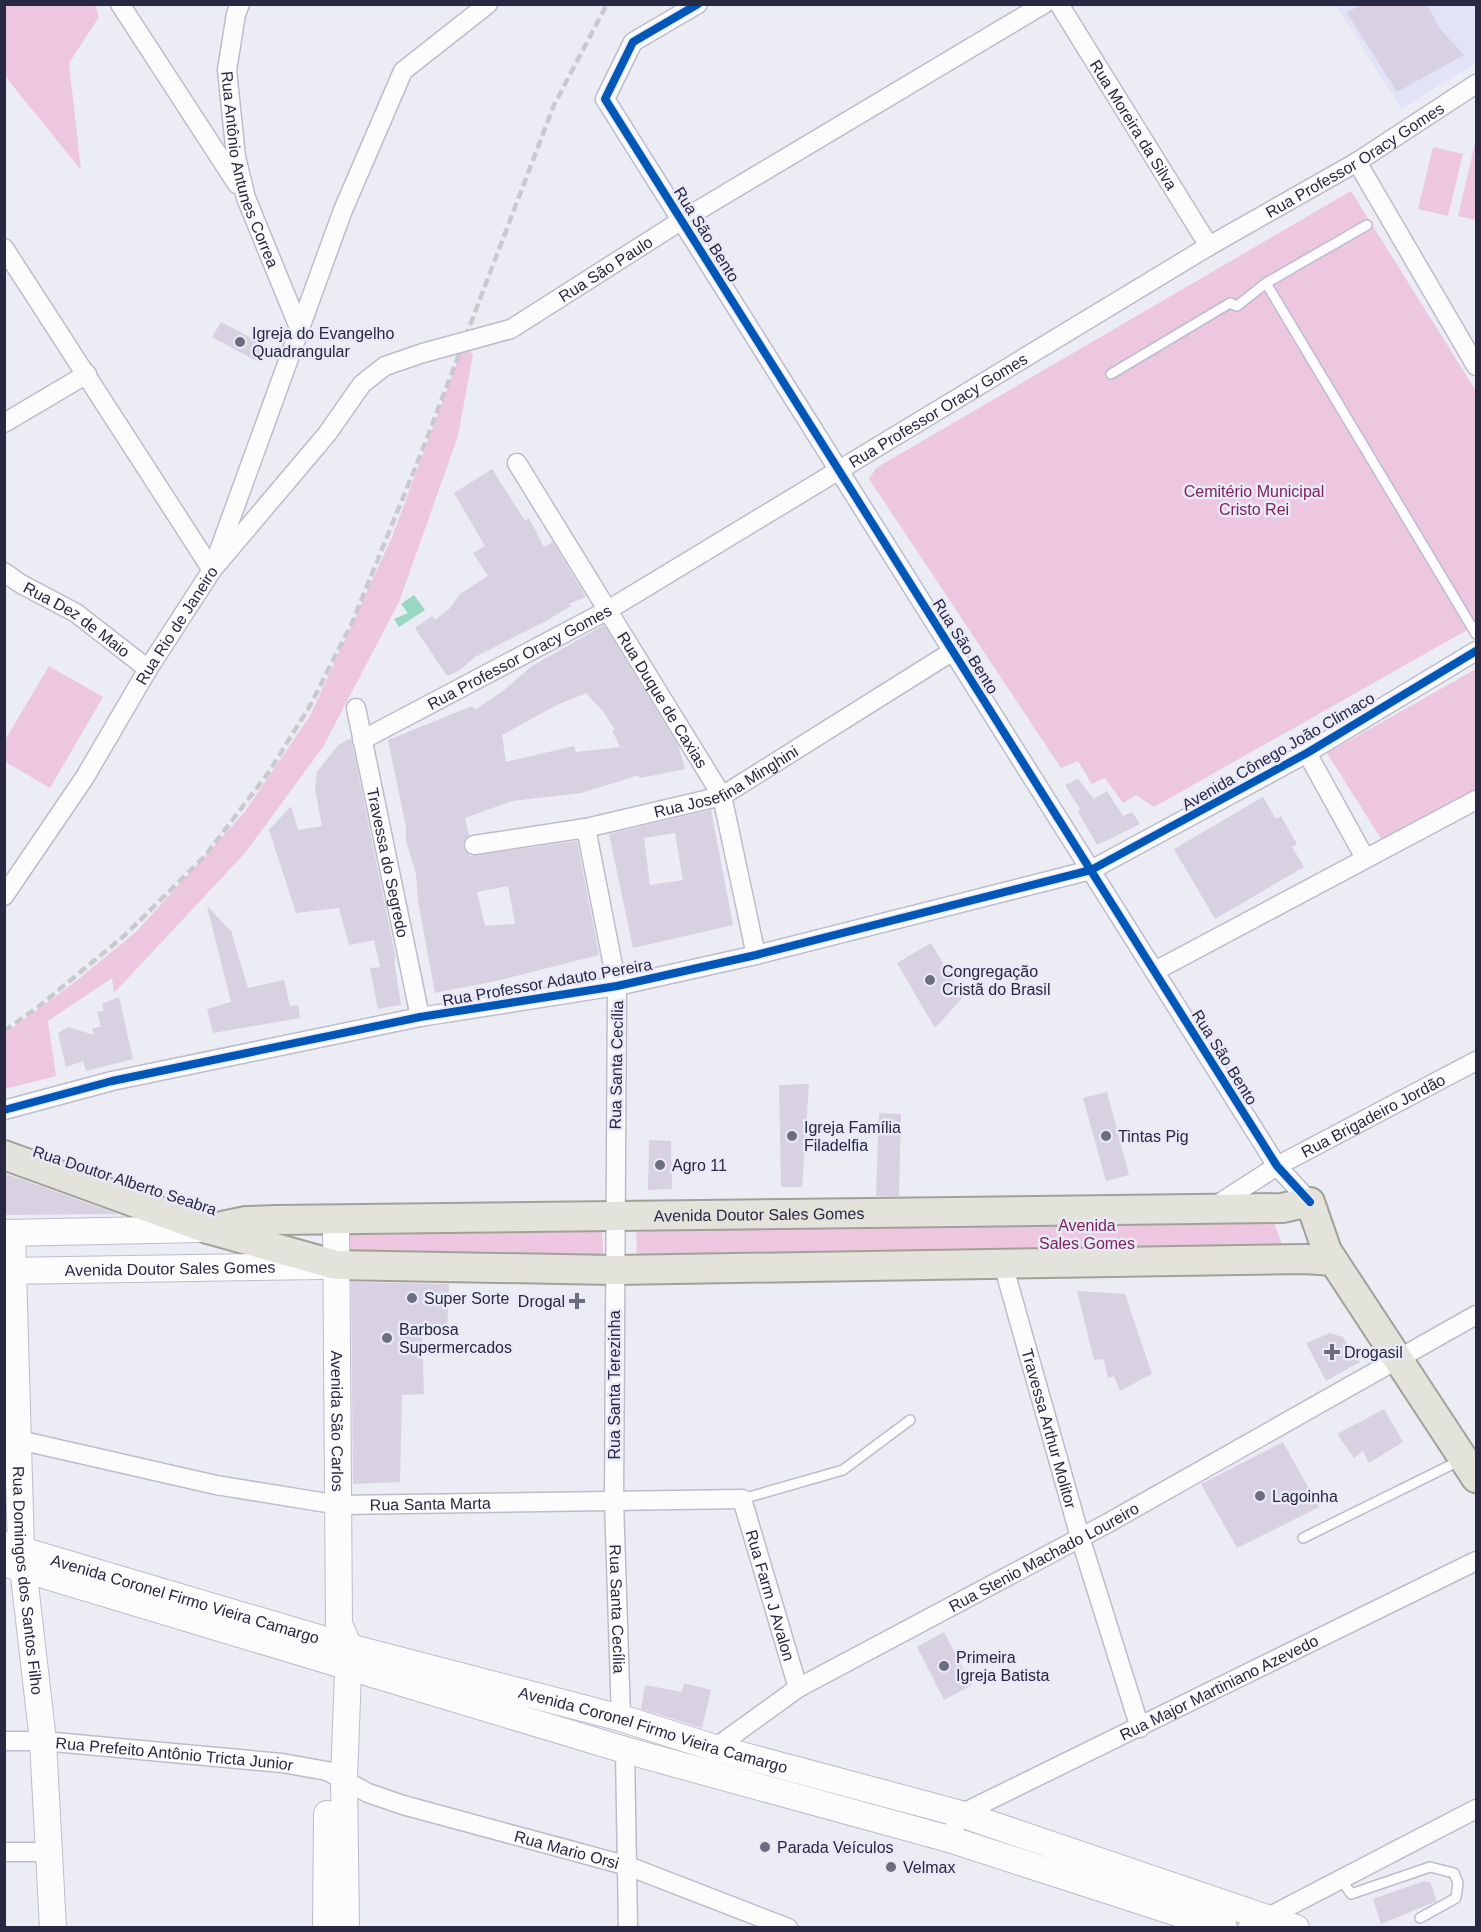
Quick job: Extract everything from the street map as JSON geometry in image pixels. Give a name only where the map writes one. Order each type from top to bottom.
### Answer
[{"type":"main road","name":"Rua Doutor Alberto Seabra","points":[[4,1138],[246,1221]]},
{"type":"main road","name":"Rua Doutor Alberto Seabra","points":[[4,1155],[208,1229]]},
{"type":"main road","name":"Avenida Doutor Sales Gomes","points":[[8,1233],[208,1229],[246,1221],[1282,1208],[1310,1202]]},
{"type":"main road","name":"Rua São Bento","points":[[1310,1202],[1330,1256],[1470,1468]]},
{"type":"main road","name":"Rua São Bento","points":[[1282,1208],[1305,1237],[1330,1256]]},
{"type":"main road","name":"Avenida São Carlos","points":[[326,1928],[335,1775],[339,1648],[336,1219]]},
{"type":"main road","name":"Avenida Doutor Sales Gomes","points":[[208,1229],[336,1265]]},
{"type":"main road","name":"Rua Domingos dos Santos Filho","points":[[8,1233],[8,1271],[19,1440],[13,1557],[43,1741],[53,1928]]},
{"type":"main road","name":"Avenida Doutor Sales Gomes","points":[[8,1271],[336,1265],[614,1270],[1330,1256]]},
{"type":"main road","name":"Avenida Coronel Firmo Vieira Camargo","points":[[13,1557],[339,1648],[621,1718],[715,1748],[961,1814],[1256,1923],[1296,1928]]},
{"type":"main road","name":"Avenida Coronel Firmo Vieira Camargo","points":[[339,1648],[625,1750],[949,1839],[1224,1928]]},
{"type":"main road","name":"Avenida São Carlos","points":[[335,1775],[346,1928]]},
{"type":"street","points":[[120,4],[246,198]]},
{"type":"street","name":"Rua Antônio Antunes Correa","points":[[240,4],[236,14],[227,70],[236,157],[246,198],[300,330]]},
{"type":"street","points":[[300,330],[343,210],[403,71],[488,4]]},
{"type":"street","name":"Rua São Bento","points":[[698,4],[633,42],[605,99],[1277,1166],[1310,1202]]},
{"type":"street","name":"Rua São Paulo","points":[[212,570],[327,434],[362,384],[385,366],[511,329],[682,220],[1044,4]]},
{"type":"street","name":"Rua Moreira da Silva","points":[[1059,4],[1209,246]]},
{"type":"street","name":"Rua Professor Oracy Gomes","points":[[362,740],[608,610],[1209,246],[1357,162],[1476,84]]},
{"type":"street","points":[[1357,162],[1476,366]]},
{"type":"street","points":[[4,248],[212,570]]},
{"type":"street","name":"Rua Rio de Janeiro","points":[[4,896],[85,777],[148,669],[212,570],[300,330]]},
{"type":"street","points":[[4,423],[87,374]]},
{"type":"street","name":"Rua Duque de Caxias","points":[[517,463],[722,796],[756,955]]},
{"type":"street","name":"Rua Dez de Maio","points":[[4,572],[21,584],[76,613],[148,669]]},
{"type":"street","name":"Rua Josefina Minghini","points":[[474,845],[586,828],[722,796],[953,651]]},
{"type":"street","name":"Avenida Cônego João Climaco","points":[[1091,870],[1307,753],[1476,651]]},
{"type":"street","name":"Travessa do Segredo","points":[[356,708],[420,1017]]},
{"type":"street","name":"Avenida Cônego João Climaco","points":[[1307,753],[1365,858]]},
{"type":"street","points":[[1155,971],[1476,800]]},
{"type":"street","name":"Rua Santa Cecília","points":[[586,828],[617,986],[614,1270]]},
{"type":"street","name":"Rua Professor Adauto Pereira","points":[[4,1110],[112,1081],[420,1017],[617,986],[756,955],[1091,870]]},
{"type":"street","name":"Rua Brigadeiro Jordão","points":[[1210,1209],[1277,1166],[1476,1061]]},
{"type":"street","name":"Rua São Bento","points":[[1277,1166],[1282,1208]]},
{"type":"street","name":"Travessa Arthur Molitor","points":[[1003,1264],[1080,1537],[1140,1728]]},
{"type":"street","name":"Rua Santa Terezinha","points":[[614,1270],[614,1501]]},
{"type":"street","name":"Rua Stenio Machado Loureiro","points":[[715,1748],[798,1688],[1080,1537],[1398,1361],[1476,1315]]},
{"type":"street","name":"Rua Santa Marta","points":[[19,1440],[216,1485],[339,1505],[742,1499]]},
{"type":"street","name":"Rua Farm J Avalon","points":[[742,1499],[798,1688]]},
{"type":"street","name":"Rua Santa Cecília","points":[[614,1501],[621,1718]]},
{"type":"street","name":"Rua Major Martiniano Azevedo","points":[[961,1814],[1476,1561]]},
{"type":"street","name":"Rua Prefeito Antônio Tricta Junior","points":[[4,1741],[43,1741],[282,1763],[335,1775]]},
{"type":"street","points":[[710,1773],[715,1748]]},
{"type":"street","points":[[625,1750],[628,1928]]},
{"type":"street","name":"Rua Mario Orsi","points":[[335,1775],[368,1793],[404,1805],[628,1866],[788,1928]]},
{"type":"street","points":[[1256,1923],[1476,1809]]},
{"type":"street","points":[[949,1839],[961,1814]]},
{"type":"street","points":[[4,1852],[49,1852]]},
{"type":"lane","points":[[1111,375],[1230,303],[1237,306],[1266,283],[1367,225]]},
{"type":"lane","points":[[1266,283],[1476,634]]},
{"type":"lane","points":[[742,1499],[843,1470],[910,1420]]},
{"type":"lane","points":[[1303,1538],[1470,1468]]},
{"type":"lane","points":[[1341,1879],[1351,1894],[1430,1867],[1454,1873],[1458,1883],[1456,1898],[1420,1918]]},
{"type":"shaded area","points":[[1336,5],[1476,5],[1476,63],[1401,109]]},
{"type":"shaded area","points":[[414,595],[425,610],[399,627],[394,619],[408,613],[401,604]]},
{"type":"green space","points":[[4,5],[95,5],[99,17],[69,63],[81,170],[5,76]]},
{"type":"green space","points":[[1476,139],[1476,220],[1458,216]]},
{"type":"green space","points":[[1433,147],[1463,154],[1448,216],[1418,209]]},
{"type":"green space","name":"Cemitério Municipal Cristo Rei","points":[[1351,191],[1476,391],[1476,625],[1154,807],[1136,795],[1123,803],[1105,778],[1092,784],[1078,761],[1061,768],[869,479],[876,468]]},
{"type":"green space","points":[[463,346],[473,354],[458,436],[399,602],[323,747],[245,853],[114,993],[112,978],[48,1021],[56,1076],[5,1089],[4,1034],[75,982],[136,932],[244,813],[310,716],[392,537]]},
{"type":"green space","points":[[49,666],[103,697],[50,788],[4,761],[5,740]]},
{"type":"green space","points":[[1476,669],[1476,791],[1383,842],[1327,753]]},
{"type":"green space","name":"Avenida Sales Gomes","points":[[1271,1215],[1283,1247],[637,1257],[636,1226]]},
{"type":"green space","points":[[601,1225],[604,1258],[348,1256],[348,1226]]},
{"type":"building","points":[[1361,4],[1427,4],[1440,29],[1464,55],[1397,92],[1347,13]]},
{"type":"building","name":"Igreja do Evangelho Quadrangular","points":[[221,322],[269,347],[260,363],[212,337]]},
{"type":"building","points":[[492,469],[525,521],[529,518],[544,547],[553,542],[586,597],[569,604],[571,606],[546,621],[475,657],[460,670],[447,676],[415,628],[432,616],[435,620],[449,609],[460,594],[488,576],[473,553],[485,546],[454,493]]},
{"type":"building","points":[[604,625],[678,745],[685,769],[640,778],[639,775],[581,793],[512,801],[465,818],[469,835],[463,846],[470,856],[577,841],[599,955],[496,981],[435,993],[418,901],[416,874],[406,841],[406,827],[388,740],[472,706],[475,710],[503,691],[532,666]],"holes":[[[586,693],[603,711],[615,730],[612,730],[620,747],[576,752],[574,746],[506,762],[502,735],[557,705]],[[508,886],[515,924],[485,926],[477,892]]]},
{"type":"building","points":[[351,738],[396,959],[394,959],[401,1005],[378,1009],[370,968],[380,967],[374,940],[349,945],[339,908],[296,913],[269,830],[291,806],[298,830],[322,826],[315,788],[317,772],[338,745]]},
{"type":"building","points":[[1078,779],[1094,799],[1107,791],[1123,816],[1132,812],[1140,824],[1097,845],[1078,812],[1080,809],[1065,785]]},
{"type":"building","points":[[1263,797],[1276,819],[1281,816],[1297,844],[1292,847],[1304,867],[1215,919],[1174,849]]},
{"type":"building","points":[[711,810],[733,925],[633,948],[609,834]],"holes":[[[675,833],[683,880],[650,885],[644,838]]]},
{"type":"building","points":[[207,906],[231,931],[248,988],[284,980],[290,1006],[298,1005],[300,1018],[213,1033],[207,1009],[231,1002]]},
{"type":"building","name":"Congregação Cristã do Brasil","points":[[931,943],[963,997],[935,1028],[897,963]]},
{"type":"building","points":[[119,997],[133,1059],[86,1071],[83,1061],[66,1067],[58,1033],[68,1027],[94,1035],[92,1028],[101,1027],[97,1012],[104,1011],[102,1004]]},
{"type":"building","name":"Igreja Família Filadelfia","points":[[809,1084],[802,1187],[781,1187],[779,1085]]},
{"type":"building","name":"Tintas Pig","points":[[1107,1092],[1129,1175],[1106,1181],[1083,1098]]},
{"type":"building","points":[[879,1113],[901,1114],[899,1196],[876,1196]]},
{"type":"building","name":"Agro 11","points":[[649,1140],[671,1141],[672,1189],[648,1190]]},
{"type":"building","points":[[4,1173],[118,1214],[4,1215]]},
{"type":"building","name":"Barbosa Supermercados","points":[[351,1282],[449,1284],[447,1334],[422,1334],[424,1394],[402,1395],[400,1482],[353,1484]]},
{"type":"building","points":[[1077,1291],[1125,1294],[1152,1374],[1120,1391],[1114,1376],[1108,1378],[1104,1359],[1094,1360]]},
{"type":"building","name":"Drogasil","points":[[1330,1333],[1343,1337],[1360,1362],[1326,1381],[1306,1343]]},
{"type":"building","points":[[1384,1409],[1403,1442],[1369,1463],[1363,1451],[1354,1458],[1337,1434]]},
{"type":"building","name":"Lagoinha","points":[[1283,1442],[1319,1507],[1237,1548],[1201,1484]]},
{"type":"building","name":"Primeira Igreja Batista","points":[[944,1632],[972,1685],[944,1700],[917,1647]]},
{"type":"building","points":[[684,1683],[711,1690],[702,1728],[641,1709],[645,1685],[682,1692]]},
{"type":"building","points":[[1424,1881],[1430,1882],[1437,1901],[1381,1924],[1373,1899]]},
{"type":"railway","points":[[4,1031],[38,1007],[124,936],[205,856],[269,772],[311,704],[352,623],[424,446],[554,105],[607,4]]},
{"type":"cycle path","points":[[698,4],[633,42],[605,99],[1277,1166],[1310,1202]]},
{"type":"cycle path","points":[[4,1110],[112,1081],[420,1017],[617,986],[756,955],[1091,870],[1307,753],[1476,651]]},
{"type":"place","name":"Igreja do Evangelho Quadrangular","points":[[240,342]]},
{"type":"place","name":"Congregação Cristã do Brasil","points":[[930,980]]},
{"type":"place","name":"Igreja Família Filadelfia","points":[[792,1136]]},
{"type":"place","name":"Tintas Pig","points":[[1106,1136]]},
{"type":"place","name":"Agro 11","points":[[660,1165]]},
{"type":"place","name":"Super Sorte","points":[[412,1298]]},
{"type":"place","name":"Drogal","points":[[577,1301]]},
{"type":"place","name":"Barbosa Supermercados","points":[[387,1338]]},
{"type":"place","name":"Drogasil","points":[[1332,1352]]},
{"type":"place","name":"Lagoinha","points":[[1260,1496]]},
{"type":"place","name":"Primeira Igreja Batista","points":[[944,1666]]},
{"type":"place","name":"Parada Veículos","points":[[765,1847]]},
{"type":"place","name":"Velmax","points":[[891,1867]]}]
